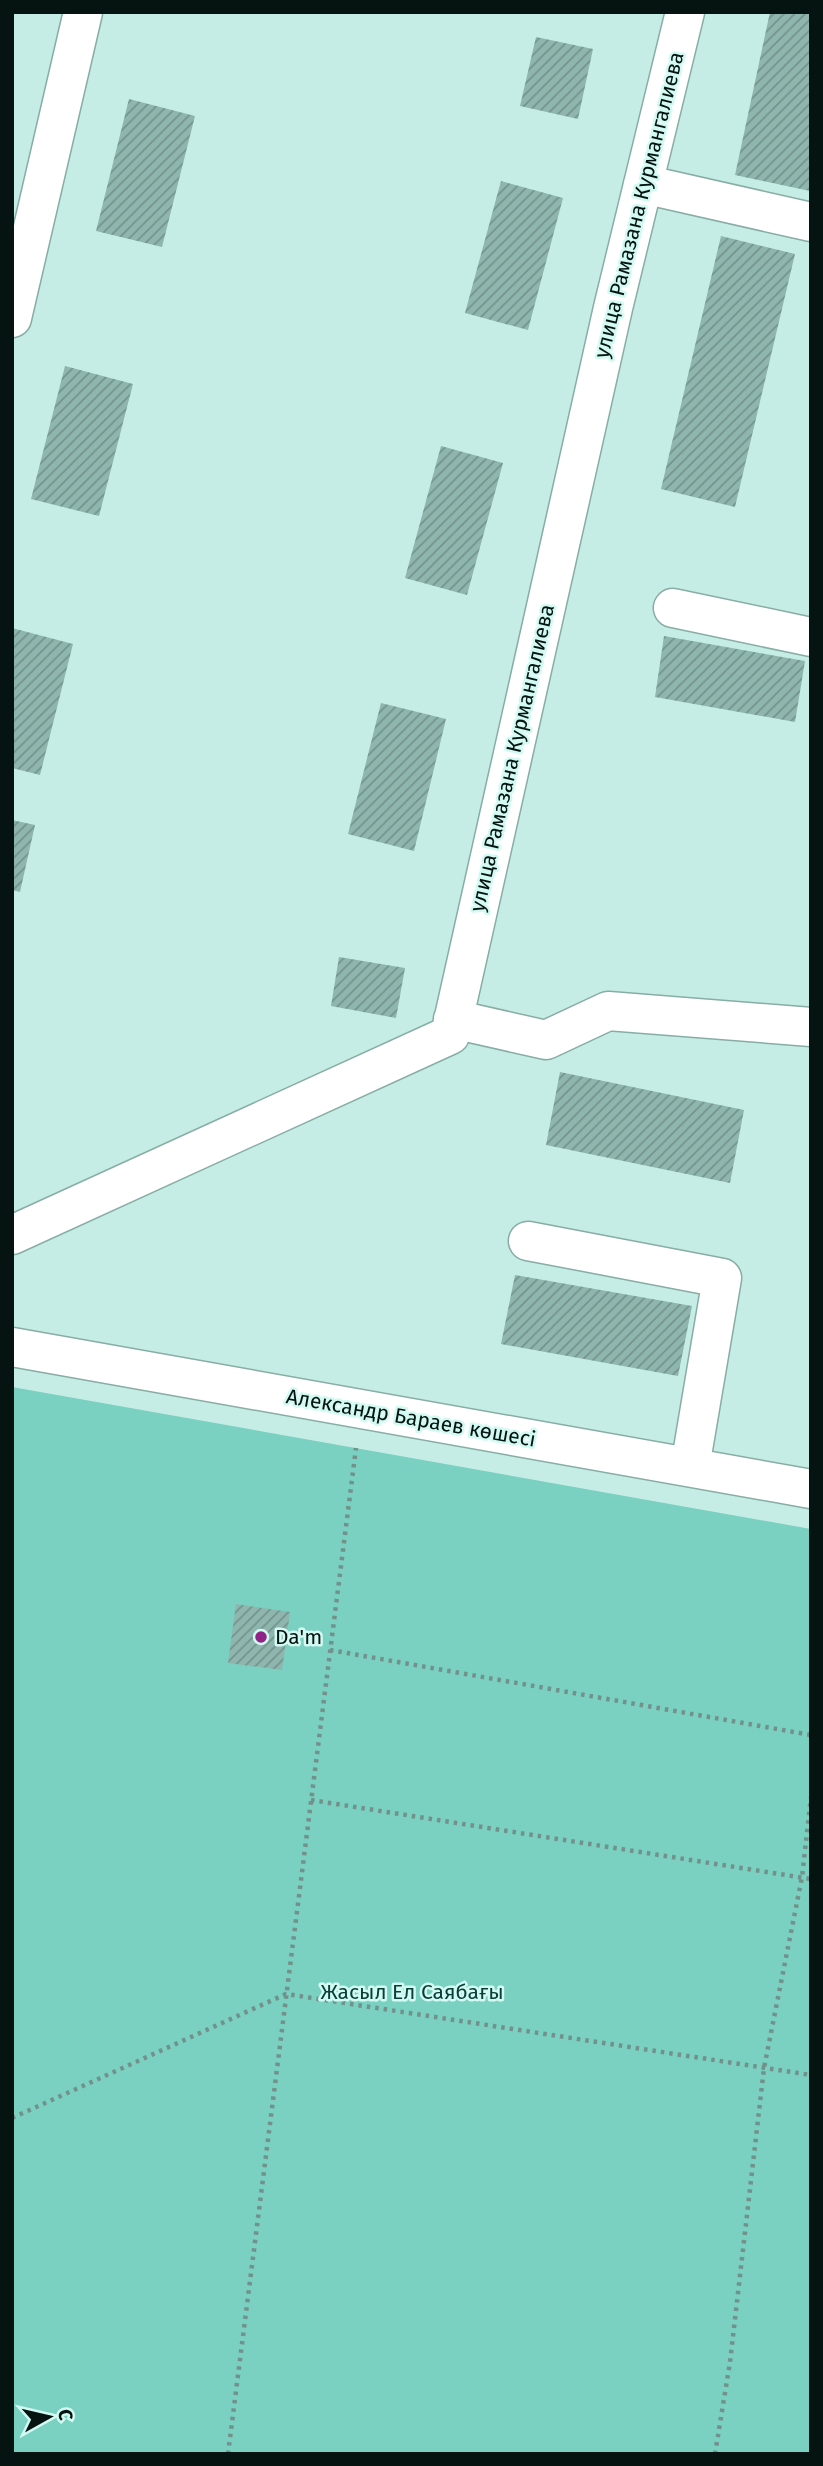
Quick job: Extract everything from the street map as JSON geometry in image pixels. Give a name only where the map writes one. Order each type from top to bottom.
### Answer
[{"type":"street","points":[[12,318],[83,12]]},
{"type":"street","name":"улица Рамазана Курмангалиева","points":[[12,1234],[450,1035],[643,184],[685,12]]},
{"type":"street","points":[[643,184],[811,222]]},
{"type":"street","points":[[673,608],[811,637]]},
{"type":"street","points":[[453,1019],[546,1040],[608,1011],[811,1027]]},
{"type":"street","points":[[528,1241],[722,1278],[690,1467]]},
{"type":"street","name":"Александр Бараев көшесі","points":[[12,1347],[811,1489]]},
{"type":"path","points":[[228,2454],[356,1448]]},
{"type":"path","points":[[330,1650],[811,1735]]},
{"type":"path","points":[[715,2454],[730,2362],[764,2068],[802,1877],[811,1797]]},
{"type":"path","points":[[311,1800],[811,1879]]},
{"type":"path","points":[[12,2118],[286,1994],[811,2075]]},
{"type":"green space","name":"Жасыл Ел Саябағы","points":[[12,1387],[811,1529],[811,2454],[12,2454]]},
{"type":"building","points":[[770,12],[811,12],[810,191],[735,175]]},
{"type":"building","points":[[536,37],[593,49],[578,119],[520,106]]},
{"type":"building","points":[[129,99],[195,116],[162,247],[96,231]]},
{"type":"building","points":[[501,181],[563,198],[528,330],[465,313]]},
{"type":"building","points":[[721,236],[795,254],[735,507],[661,489]]},
{"type":"building","points":[[65,366],[133,384],[99,516],[31,499]]},
{"type":"building","points":[[441,446],[503,463],[467,595],[405,578]]},
{"type":"building","points":[[12,628],[73,644],[40,775],[12,768]]},
{"type":"building","points":[[664,636],[805,661],[795,722],[655,697]]},
{"type":"building","points":[[381,703],[446,719],[414,851],[348,834]]},
{"type":"building","points":[[12,820],[35,825],[20,892],[12,890]]},
{"type":"building","points":[[339,957],[405,968],[396,1018],[331,1006]]},
{"type":"building","points":[[560,1072],[744,1110],[730,1183],[546,1145]]},
{"type":"building","points":[[515,1275],[692,1306],[678,1376],[501,1344]]},
{"type":"building","points":[[236,1604],[290,1612],[282,1670],[228,1663]]},
{"type":"place","name":"Da'm","points":[[261,1637]]}]
